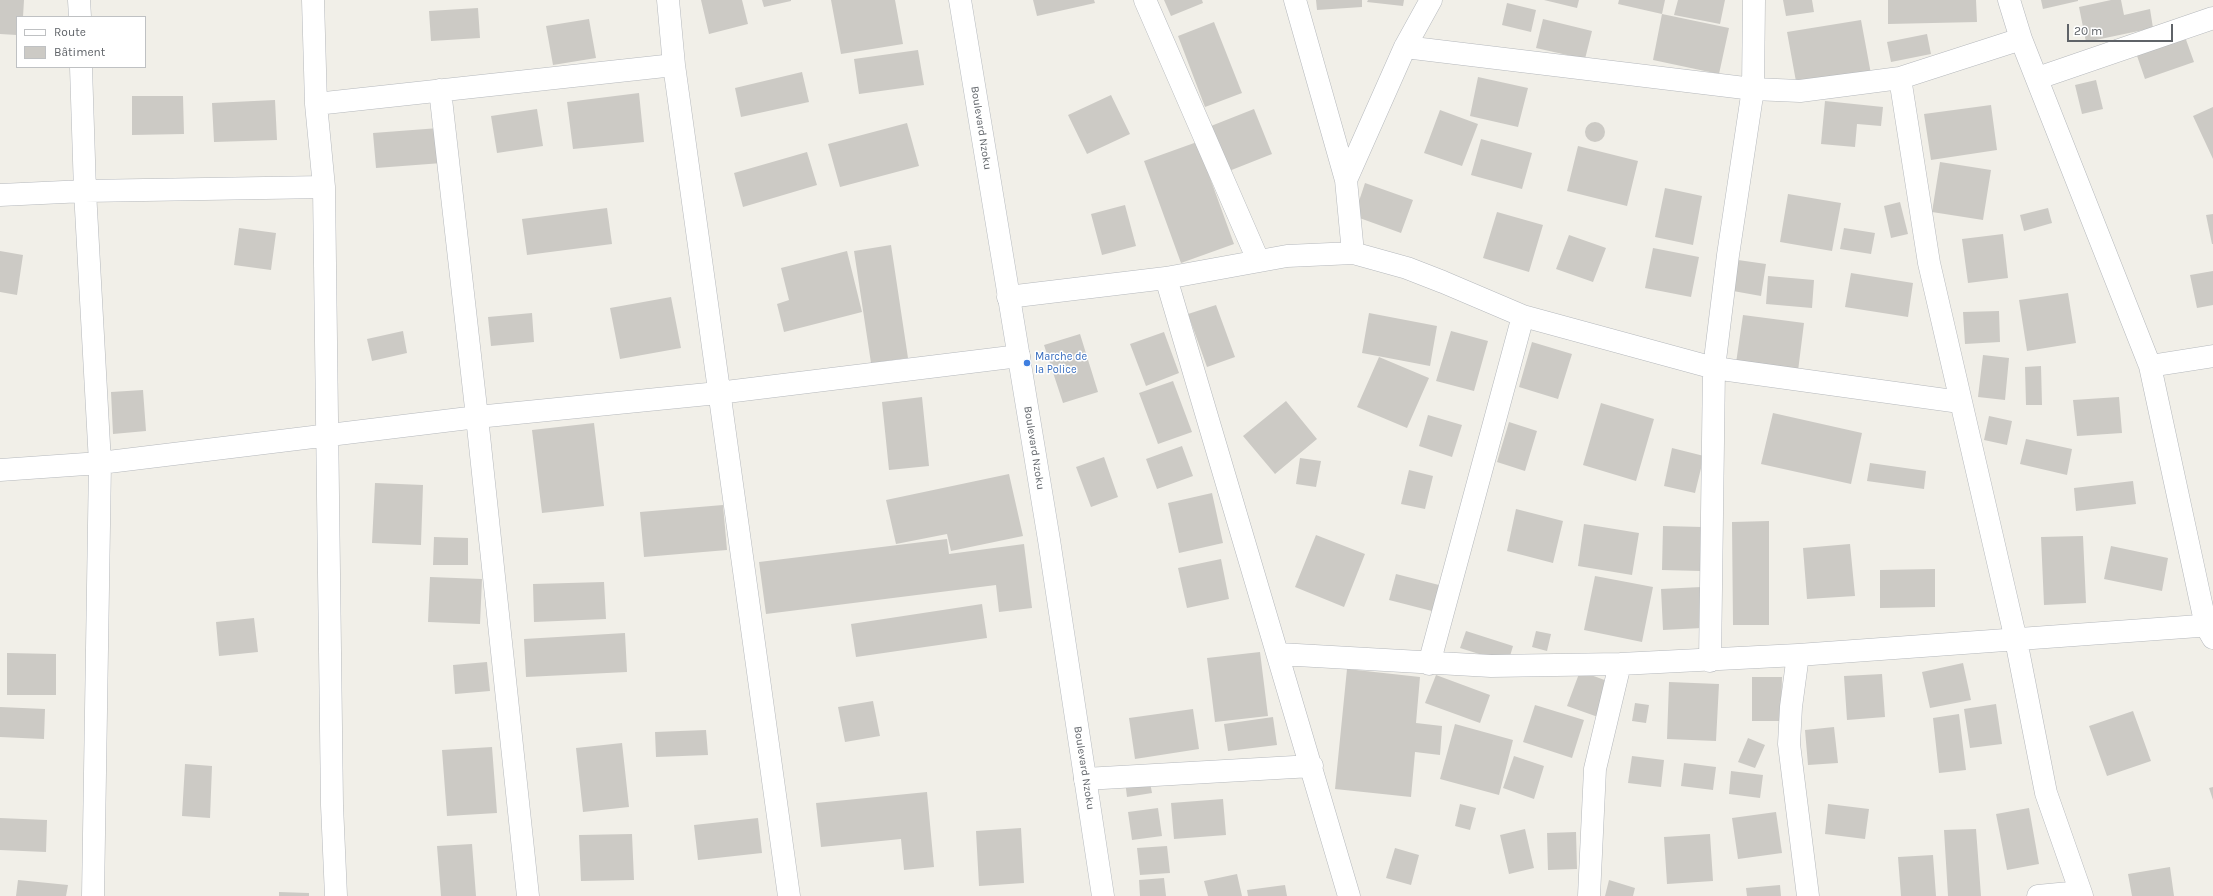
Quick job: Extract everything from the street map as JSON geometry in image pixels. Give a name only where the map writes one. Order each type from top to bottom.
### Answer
[{"type":"street","points":[[79,0],[80,16]]},
{"type":"street","points":[[313,0],[316,104],[324,187],[329,435],[332,805],[336,896]]},
{"type":"street","points":[[668,0],[674,65],[718,393],[789,896]]},
{"type":"street","name":"Boulevard Nzoku","points":[[960,0],[1008,297],[1019,356],[1103,896]]},
{"type":"street","points":[[1145,0],[1258,260]]},
{"type":"street","points":[[1295,0],[1346,180],[1353,253]]},
{"type":"street","points":[[1346,180],[1404,47],[1431,0]]},
{"type":"street","points":[[1710,661],[1714,368],[1728,255],[1753,89],[1754,0]]},
{"type":"street","points":[[1279,654],[1429,664],[1491,666],[1620,664],[1710,661],[2016,640],[2211,630],[2150,366],[2038,78],[2021,39],[2009,0]]},
{"type":"street","points":[[2038,78],[2213,18]]},
{"type":"street","points":[[1404,47],[1753,89],[1800,91],[1900,78],[2021,39]]},
{"type":"street","points":[[316,104],[674,65]]},
{"type":"street","points":[[81,68],[85,191],[100,464],[92,896]]},
{"type":"street","points":[[1900,78],[1928,263],[2016,640],[2046,793],[2081,894],[2038,896]]},
{"type":"street","points":[[440,90],[478,417],[528,896]]},
{"type":"street","points":[[0,195],[85,191],[324,187]]},
{"type":"street","points":[[1008,297],[1166,278],[1258,260],[1308,254],[1353,253],[1436,279],[1523,316],[1714,368],[1960,402]]},
{"type":"street","points":[[1166,278],[1279,654],[1349,896]]},
{"type":"street","points":[[1429,664],[1523,316]]},
{"type":"street","points":[[0,470],[100,464],[478,417],[718,393],[1019,356]]},
{"type":"street","points":[[2150,366],[2213,356]]},
{"type":"street","points":[[1798,655],[1791,707],[1789,744],[1794,801],[1808,896]]},
{"type":"street","points":[[1589,896],[1595,769],[1620,664]]},
{"type":"street","points":[[1085,779],[1312,766]]},
{"type":"building","points":[[0,0],[24,0],[23,16],[16,16],[16,35],[0,34]]},
{"type":"building","points":[[701,0],[742,0],[748,24],[709,34]]},
{"type":"building","points":[[762,0],[791,0],[791,1],[764,7]]},
{"type":"building","points":[[831,0],[895,0],[903,44],[841,54]]},
{"type":"building","points":[[1033,0],[1094,0],[1095,3],[1037,16]]},
{"type":"building","points":[[1164,0],[1202,0],[1203,3],[1171,16]]},
{"type":"building","points":[[1316,0],[1362,0],[1362,7],[1317,10]]},
{"type":"building","points":[[1368,0],[1404,0],[1403,6],[1367,2]]},
{"type":"building","points":[[1544,0],[1579,0],[1577,8]]},
{"type":"building","points":[[1619,0],[1665,0],[1662,14],[1618,4]]},
{"type":"building","points":[[1678,0],[1725,0],[1720,24],[1674,15]]},
{"type":"building","points":[[1783,0],[1812,0],[1814,12],[1786,16]]},
{"type":"building","points":[[1888,0],[1976,0],[1977,22],[1888,24]]},
{"type":"building","points":[[2041,0],[2078,0],[2078,1],[2043,9]]},
{"type":"building","points":[[2111,0],[2121,0],[2124,15],[2150,9],[2153,28],[2086,42],[2079,7]]},
{"type":"building","points":[[1507,3],[1536,10],[1531,32],[1502,25]]},
{"type":"building","points":[[478,8],[480,38],[431,41],[429,11]]},
{"type":"building","points":[[1662,14],[1729,28],[1719,74],[1653,60]]},
{"type":"building","points":[[589,19],[596,58],[553,65],[546,26]]},
{"type":"building","points":[[1543,19],[1592,31],[1585,59],[1536,48]]},
{"type":"building","points":[[1861,20],[1871,74],[1797,87],[1787,32]]},
{"type":"building","points":[[1214,22],[1242,93],[1205,107],[1178,36]]},
{"type":"building","points":[[1927,34],[1931,54],[1891,62],[1887,42]]},
{"type":"building","points":[[2184,34],[2194,62],[2145,79],[2135,50]]},
{"type":"building","points":[[918,50],[924,85],[859,94],[854,59]]},
{"type":"building","points":[[802,72],[809,102],[741,117],[735,88]]},
{"type":"building","points":[[1478,77],[1528,88],[1518,127],[1470,116]]},
{"type":"building","points":[[2096,80],[2103,109],[2082,114],[2075,85]]},
{"type":"building","points":[[639,93],[644,142],[573,149],[567,102]]},
{"type":"building","points":[[1111,95],[1130,134],[1087,154],[1068,115]]},
{"type":"building","points":[[132,96],[183,96],[184,134],[132,135]]},
{"type":"building","points":[[275,100],[277,140],[214,142],[212,103]]},
{"type":"building","points":[[1825,101],[1883,107],[1881,126],[1857,124],[1855,147],[1821,144]]},
{"type":"building","points":[[1991,105],[1997,150],[1931,160],[1924,114]]},
{"type":"building","points":[[2213,107],[2213,159],[2193,116]]},
{"type":"building","points":[[537,109],[543,146],[497,153],[491,116]]},
{"type":"building","points":[[1254,109],[1272,154],[1229,171],[1211,126]]},
{"type":"building","points":[[1440,110],[1478,124],[1462,166],[1424,153]]},
{"type":"building","points":[[1595,122],[1602,125],[1605,132],[1602,139],[1595,142],[1588,139],[1585,132],[1588,125]]},
{"type":"building","points":[[907,123],[919,166],[840,187],[828,144]]},
{"type":"building","points":[[439,128],[442,163],[376,168],[373,133]]},
{"type":"building","points":[[1481,139],[1532,153],[1522,189],[1471,175]]},
{"type":"building","points":[[1197,142],[1234,244],[1181,263],[1144,161]]},
{"type":"building","points":[[1578,146],[1638,161],[1627,206],[1567,191]]},
{"type":"building","points":[[807,152],[817,185],[743,207],[734,173]]},
{"type":"building","points":[[1940,162],[1991,170],[1983,220],[1932,212]]},
{"type":"building","points":[[1365,183],[1413,200],[1401,233],[1354,216]]},
{"type":"building","points":[[1665,188],[1702,196],[1693,245],[1655,237]]},
{"type":"building","points":[[1788,194],[1841,203],[1832,251],[1780,242]]},
{"type":"building","points":[[1900,202],[1908,234],[1891,238],[1884,206]]},
{"type":"building","points":[[1125,205],[1136,246],[1102,255],[1091,214]]},
{"type":"building","points":[[607,208],[612,244],[527,255],[522,219]]},
{"type":"building","points":[[2048,208],[2052,223],[2024,231],[2020,215]]},
{"type":"building","points":[[1497,212],[1543,225],[1529,272],[1483,258]]},
{"type":"building","points":[[2213,214],[2213,244],[2212,244],[2206,215]]},
{"type":"building","points":[[239,228],[276,233],[271,270],[234,265]]},
{"type":"building","points":[[1844,228],[1875,233],[1871,254],[1840,249]]},
{"type":"building","points":[[2003,234],[2008,278],[1968,283],[1962,239]]},
{"type":"building","points":[[1569,235],[1606,248],[1593,282],[1556,269]]},
{"type":"building","points":[[891,245],[908,358],[871,363],[854,251]]},
{"type":"building","points":[[1653,248],[1699,257],[1691,297],[1645,288]]},
{"type":"building","points":[[0,251],[23,255],[17,295],[0,292]]},
{"type":"building","points":[[847,251],[862,312],[784,332],[777,304],[789,300],[781,268]]},
{"type":"building","points":[[1738,260],[1766,264],[1761,296],[1733,291]]},
{"type":"building","points":[[2213,271],[2213,305],[2197,308],[2190,275]]},
{"type":"building","points":[[1851,273],[1913,283],[1908,317],[1845,307]]},
{"type":"building","points":[[1768,276],[1814,280],[1812,308],[1766,304]]},
{"type":"building","points":[[2068,293],[2076,343],[2027,351],[2019,300]]},
{"type":"building","points":[[671,297],[681,348],[620,359],[610,308]]},
{"type":"building","points":[[1216,305],[1235,357],[1207,367],[1188,314]]},
{"type":"building","points":[[1999,311],[2000,342],[1965,344],[1963,312]]},
{"type":"building","points":[[532,313],[534,342],[491,346],[488,317]]},
{"type":"building","points":[[1369,313],[1437,326],[1430,366],[1362,353]]},
{"type":"building","points":[[1743,315],[1804,323],[1798,371],[1736,363]]},
{"type":"building","points":[[403,331],[407,353],[372,361],[367,339]]},
{"type":"building","points":[[1451,331],[1488,341],[1474,391],[1436,381]]},
{"type":"building","points":[[1164,332],[1179,373],[1146,386],[1130,344]]},
{"type":"building","points":[[1080,334],[1098,392],[1063,403],[1044,345]]},
{"type":"building","points":[[1532,342],[1572,354],[1558,399],[1519,387]]},
{"type":"building","points":[[1983,355],[2009,358],[2005,400],[1978,397]]},
{"type":"building","points":[[1379,357],[1429,378],[1407,428],[1357,407]]},
{"type":"building","points":[[2041,366],[2042,405],[2026,405],[2025,367]]},
{"type":"building","points":[[1173,381],[1192,432],[1158,444],[1139,393]]},
{"type":"building","points":[[143,390],[146,431],[113,434],[111,392]]},
{"type":"building","points":[[922,397],[929,466],[889,470],[882,402]]},
{"type":"building","points":[[2119,397],[2122,433],[2077,436],[2073,400]]},
{"type":"building","points":[[1286,401],[1317,439],[1275,474],[1243,436]]},
{"type":"building","points":[[1601,403],[1654,419],[1636,481],[1583,465]]},
{"type":"building","points":[[1773,413],[1862,433],[1851,484],[1761,464]]},
{"type":"building","points":[[1428,415],[1462,425],[1452,457],[1419,446]]},
{"type":"building","points":[[1989,416],[2012,421],[2007,445],[1984,440]]},
{"type":"building","points":[[1509,422],[1537,431],[1525,471],[1497,462]]},
{"type":"building","points":[[594,423],[604,506],[542,513],[532,430]]},
{"type":"building","points":[[2026,439],[2072,449],[2067,475],[2020,464]]},
{"type":"building","points":[[1182,446],[1193,476],[1157,489],[1146,459]]},
{"type":"building","points":[[1672,448],[1704,456],[1695,493],[1664,486]]},
{"type":"building","points":[[1104,457],[1118,497],[1091,507],[1076,467]]},
{"type":"building","points":[[1300,458],[1321,461],[1316,487],[1296,484]]},
{"type":"building","points":[[1870,463],[1926,471],[1924,489],[1867,481]]},
{"type":"building","points":[[1409,470],[1433,476],[1425,509],[1401,504]]},
{"type":"building","points":[[1009,474],[1023,536],[951,551],[947,534],[896,544],[886,500]]},
{"type":"building","points":[[2133,481],[2136,504],[2076,511],[2074,488]]},
{"type":"building","points":[[375,483],[423,485],[421,545],[372,543]]},
{"type":"building","points":[[1212,493],[1223,543],[1179,553],[1168,503]]},
{"type":"building","points":[[723,505],[727,550],[644,557],[640,512]]},
{"type":"building","points":[[1516,509],[1563,521],[1553,563],[1507,551]]},
{"type":"building","points":[[1769,521],[1769,625],[1733,625],[1732,522]]},
{"type":"building","points":[[1584,524],[1639,533],[1632,575],[1578,566]]},
{"type":"building","points":[[1663,526],[1702,527],[1701,571],[1662,570]]},
{"type":"building","points":[[1316,535],[1365,554],[1344,607],[1295,587]]},
{"type":"building","points":[[2083,536],[2086,603],[2044,605],[2041,537]]},
{"type":"building","points":[[434,537],[468,538],[468,565],[433,565]]},
{"type":"building","points":[[947,539],[949,554],[1024,544],[1032,608],[999,612],[996,585],[766,614],[759,562]]},
{"type":"building","points":[[1850,544],[1855,596],[1807,599],[1803,548]]},
{"type":"building","points":[[2111,546],[2168,558],[2162,591],[2104,579]]},
{"type":"building","points":[[1221,559],[1229,599],[1187,608],[1178,568]]},
{"type":"building","points":[[1935,569],[1935,607],[1880,608],[1880,570]]},
{"type":"building","points":[[1396,574],[1439,585],[1432,611],[1389,600]]},
{"type":"building","points":[[1595,576],[1653,587],[1642,642],[1584,630]]},
{"type":"building","points":[[430,577],[482,579],[480,624],[428,622]]},
{"type":"building","points":[[604,582],[606,619],[534,622],[533,584]]},
{"type":"building","points":[[1701,587],[1702,628],[1663,630],[1661,589]]},
{"type":"building","points":[[982,604],[987,638],[856,657],[851,624]]},
{"type":"building","points":[[254,618],[258,652],[219,656],[216,622]]},
{"type":"building","points":[[1466,631],[1513,646],[1508,663],[1460,648]]},
{"type":"building","points":[[1536,631],[1551,634],[1547,651],[1532,647]]},
{"type":"building","points":[[625,633],[627,672],[526,677],[524,639]]},
{"type":"building","points":[[1260,652],[1268,716],[1215,722],[1207,658]]},
{"type":"building","points":[[7,653],[56,654],[56,695],[7,695]]},
{"type":"building","points":[[487,662],[490,691],[455,694],[453,665]]},
{"type":"building","points":[[1963,663],[1971,700],[1930,708],[1922,672]]},
{"type":"building","points":[[1347,669],[1420,677],[1416,723],[1442,726],[1440,755],[1415,752],[1411,797],[1335,789]]},
{"type":"building","points":[[1580,671],[1610,682],[1598,717],[1567,706]]},
{"type":"building","points":[[1882,674],[1885,717],[1847,720],[1844,676]]},
{"type":"building","points":[[1436,675],[1490,695],[1480,723],[1425,703]]},
{"type":"building","points":[[1752,677],[1782,677],[1781,721],[1752,721]]},
{"type":"building","points":[[1669,682],[1719,684],[1716,741],[1667,739]]},
{"type":"building","points":[[873,701],[880,736],[845,742],[838,707]]},
{"type":"building","points":[[1635,703],[1649,705],[1646,723],[1632,721]]},
{"type":"building","points":[[1996,704],[2002,744],[1970,748],[1964,709]]},
{"type":"building","points":[[1535,705],[1584,720],[1572,758],[1523,742]]},
{"type":"building","points":[[0,707],[45,709],[44,739],[0,737]]},
{"type":"building","points":[[1193,709],[1199,749],[1135,759],[1129,718]]},
{"type":"building","points":[[2133,711],[2151,761],[2107,776],[2089,726]]},
{"type":"building","points":[[1959,714],[1966,770],[1939,773],[1933,718]]},
{"type":"building","points":[[1273,717],[1277,745],[1228,751],[1224,724]]},
{"type":"building","points":[[1455,724],[1513,740],[1499,795],[1440,779]]},
{"type":"building","points":[[1834,727],[1838,763],[1808,765],[1805,730]]},
{"type":"building","points":[[706,730],[708,755],[656,757],[655,732]]},
{"type":"building","points":[[1748,738],[1765,745],[1755,768],[1738,762]]},
{"type":"building","points":[[622,743],[629,807],[583,812],[576,748]]},
{"type":"building","points":[[492,747],[497,813],[447,816],[442,750]]},
{"type":"building","points":[[1514,756],[1544,766],[1534,799],[1503,788]]},
{"type":"building","points":[[1632,756],[1664,760],[1661,787],[1628,783]]},
{"type":"building","points":[[1684,763],[1716,767],[1713,790],[1681,786]]},
{"type":"building","points":[[185,764],[212,766],[210,818],[182,816]]},
{"type":"building","points":[[1731,771],[1763,775],[1760,798],[1729,794]]},
{"type":"building","points":[[1149,777],[1152,793],[1127,797],[1125,781]]},
{"type":"building","points":[[2213,787],[2213,800],[2209,788]]},
{"type":"building","points":[[927,792],[934,867],[904,870],[901,839],[821,847],[816,803]]},
{"type":"building","points":[[1223,799],[1226,835],[1174,839],[1171,803]]},
{"type":"building","points":[[1460,804],[1476,808],[1470,830],[1455,826]]},
{"type":"building","points":[[1828,804],[1869,809],[1865,839],[1825,834]]},
{"type":"building","points":[[1158,808],[1162,836],[1132,840],[1128,812]]},
{"type":"building","points":[[2029,808],[2039,864],[2007,870],[1996,814]]},
{"type":"building","points":[[1776,812],[1782,853],[1738,859],[1732,818]]},
{"type":"building","points":[[0,818],[47,820],[46,852],[0,850]]},
{"type":"building","points":[[758,818],[762,853],[698,860],[694,825]]},
{"type":"building","points":[[1021,828],[1024,883],[979,886],[976,831]]},
{"type":"building","points":[[1525,829],[1534,868],[1509,874],[1500,835]]},
{"type":"building","points":[[1976,829],[1981,896],[1948,896],[1944,830]]},
{"type":"building","points":[[1576,832],[1577,869],[1548,870],[1547,833]]},
{"type":"building","points":[[632,834],[634,880],[581,881],[579,835]]},
{"type":"building","points":[[1710,834],[1713,881],[1667,884],[1664,837]]},
{"type":"building","points":[[472,844],[476,896],[441,896],[437,846]]},
{"type":"building","points":[[1167,846],[1170,873],[1140,875],[1137,848]]},
{"type":"building","points":[[1395,848],[1419,855],[1411,885],[1386,878]]},
{"type":"building","points":[[1933,855],[1936,896],[1901,896],[1898,857]]},
{"type":"building","points":[[2170,867],[2174,896],[2132,896],[2128,874]]},
{"type":"building","points":[[1237,874],[1242,896],[1208,896],[1204,881]]},
{"type":"building","points":[[1164,878],[1166,896],[1140,896],[1139,880]]},
{"type":"building","points":[[18,880],[68,885],[66,896],[16,896]]},
{"type":"building","points":[[1609,880],[1635,888],[1633,896],[1605,896]]},
{"type":"building","points":[[1285,885],[1287,896],[1248,896],[1247,890]]},
{"type":"building","points":[[1780,885],[1781,896],[1747,896],[1746,888]]},
{"type":"building","points":[[279,892],[309,893],[309,896],[279,896]]},
{"type":"place","name":"Marche de la Police","points":[[1027,363]]}]
